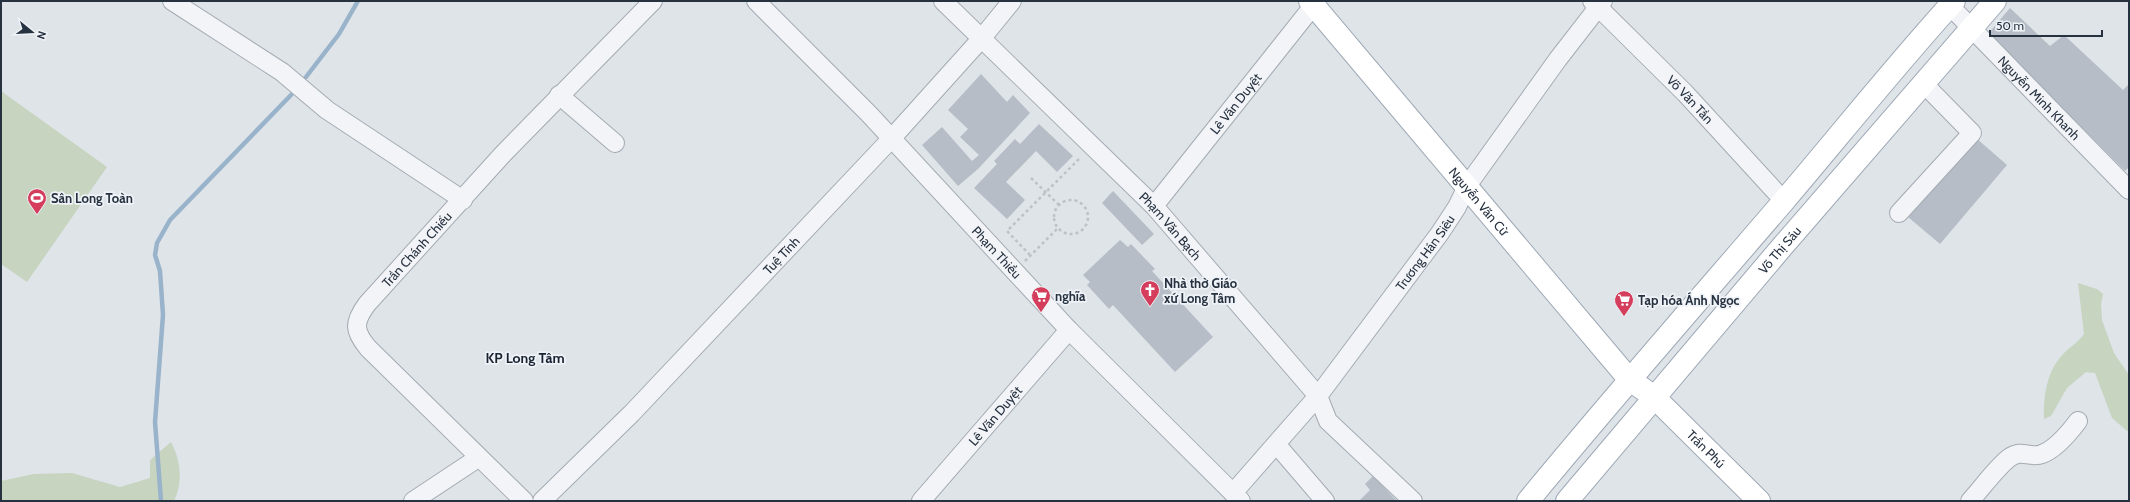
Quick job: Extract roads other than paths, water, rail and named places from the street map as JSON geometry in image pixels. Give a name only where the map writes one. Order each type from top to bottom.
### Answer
[{"type":"main road","name":"Võ Thị Sáu","points":[[1567,501],[1971,26],[1995,1]]},
{"type":"main road","name":"Nguyễn Văn Cừ","points":[[1314,2],[1466,186],[1629,379],[1654,397]]},
{"type":"main road","points":[[1528,501],[1629,379],[1784,201],[1903,58],[1952,3]]},
{"type":"main road","name":"Trần Phú","points":[[1654,397],[1759,501]]},
{"type":"street","points":[[172,1],[282,72],[326,110],[463,200]]},
{"type":"street","name":"Trần Chánh Chiếu","points":[[524,501],[478,458],[368,348],[357,332],[357,324],[360,314],[367,304],[559,95],[653,1]]},
{"type":"street","name":"Phạm Thiều","points":[[756,1],[810,53],[1069,330],[1237,497]]},
{"type":"street","name":"Phạm Văn Bạch","points":[[943,1],[981,40],[1154,206],[1318,396],[1328,421],[1413,501]]},
{"type":"street","name":"Tuệ Tĩnh","points":[[542,501],[632,413],[891,139],[981,40],[1012,1]]},
{"type":"street","name":"Lê Văn Duyệt","points":[[1154,206],[1314,2]]},
{"type":"street","name":"Trương Hán Siêu","points":[[1237,497],[1277,445],[1318,396],[1440,232],[1457,207],[1466,186],[1598,3]]},
{"type":"street","name":"Võ Văn Tần","points":[[1598,3],[1686,93],[1784,201]]},
{"type":"street","name":"Nguyễn Minh Khanh","points":[[1952,3],[1971,26],[2129,190]]},
{"type":"street","points":[[1899,213],[1972,133],[1923,83]]},
{"type":"street","points":[[559,95],[615,143]]},
{"type":"street","name":"Lê Văn Duyệt","points":[[921,501],[1069,330]]},
{"type":"street","points":[[1970,501],[2009,458],[2021,452],[2032,455],[2042,454],[2063,440],[2078,421]]},
{"type":"street","points":[[1277,445],[1325,501]]},
{"type":"street","points":[[413,501],[478,458]]},
{"type":"waterway","points":[[306,77],[339,34],[358,1]]},
{"type":"waterway","points":[[161,501],[155,422],[163,315],[160,271],[155,255],[157,243],[170,220],[291,95]]},
{"type":"place","name":"Sân Long Toàn","points":[[37,215]]},
{"type":"place","name":"Nhà thờ Giáo xứ Long Tâm","points":[[1150,307]]},
{"type":"place","name":"nghĩa","points":[[1041,313]]},
{"type":"place","name":"Tạp hóa Ánh Ngọc","points":[[1624,317]]},
{"type":"district","name":"KP Long Tâm","points":[[525,358]]}]
